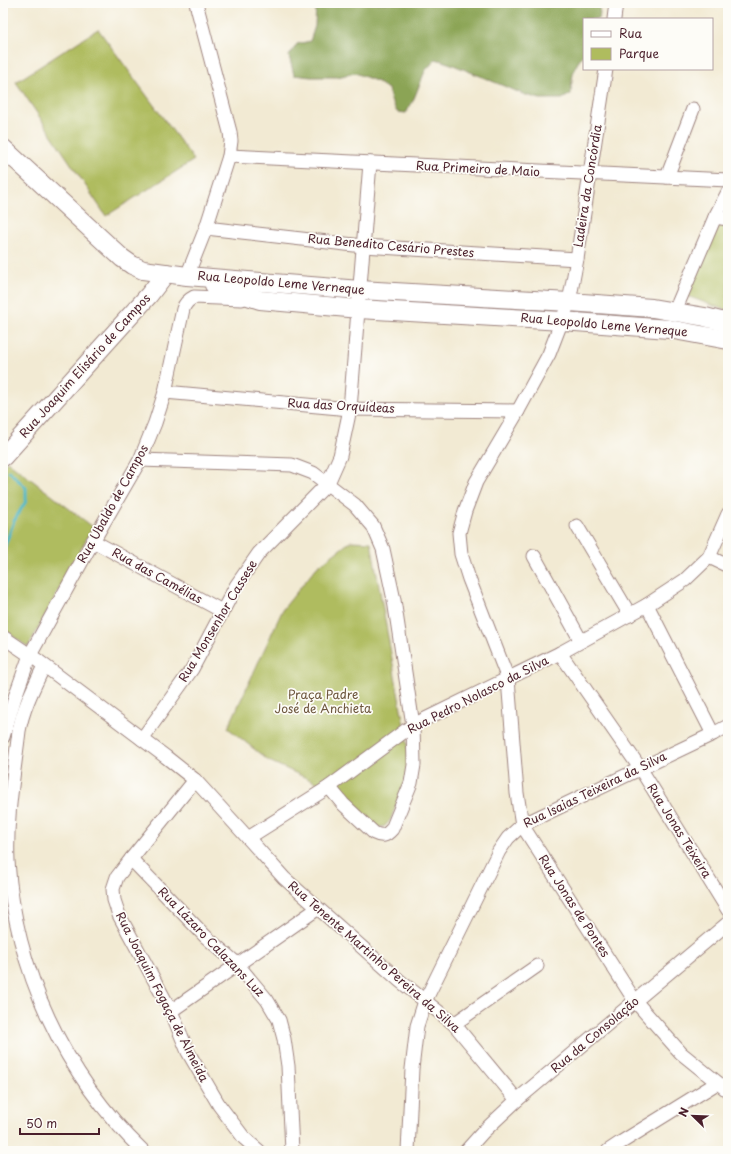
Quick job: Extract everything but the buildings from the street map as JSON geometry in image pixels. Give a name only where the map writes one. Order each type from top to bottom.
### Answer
[{"type":"main road","points":[[3,148],[122,258],[132,265],[143,270],[187,276]]},
{"type":"main road","name":"Rua Joaquim Elisário de Campos","points":[[3,457],[149,295],[166,273]]},
{"type":"main road","name":"Rua Leopoldo Leme Verneque","points":[[187,276],[360,290],[652,308],[705,317],[728,323]]},
{"type":"main road","name":"Rua Leopoldo Leme Verneque","points":[[187,276],[260,300],[359,309],[669,329],[728,340]]},
{"type":"street","points":[[187,276],[206,228],[229,156],[231,141],[230,132],[196,3]]},
{"type":"street","points":[[614,18],[616,3]]},
{"type":"street","name":"Ladeira da Concórdia","points":[[518,411],[549,354],[569,302],[606,70]]},
{"type":"street","points":[[667,178],[693,109]]},
{"type":"street","name":"Rua Primeiro de Maio","points":[[229,156],[728,180]]},
{"type":"street","name":"Rua Monsenhor Cassese","points":[[142,739],[192,669],[236,586],[258,553],[328,483],[340,456],[350,409],[370,163]]},
{"type":"street","points":[[674,312],[715,217],[728,192]]},
{"type":"street","points":[[715,217],[728,219]]},
{"type":"street","name":"Rua Benedito Cesário Prestes","points":[[206,228],[363,246],[577,259]]},
{"type":"street","name":"Rua Ubaldo de Campos","points":[[3,737],[30,655],[140,460],[155,423],[165,392],[185,304],[189,299],[194,297],[260,300]]},
{"type":"street","name":"Rua das Orquídeas","points":[[165,392],[350,409],[518,411]]},
{"type":"street","name":"Rua Jonas de Pontes","points":[[518,411],[476,482],[465,511],[459,533],[461,554],[469,579],[508,679],[517,793],[522,825],[635,1001],[681,1053],[728,1091]]},
{"type":"street","points":[[140,460],[292,465],[313,473],[328,483],[355,505],[373,526],[383,548],[394,600],[413,725],[414,765],[411,783],[392,829],[387,835],[380,836],[374,833],[343,804],[328,787]]},
{"type":"street","points":[[728,514],[709,557],[728,566]]},
{"type":"street","points":[[577,526],[630,615]]},
{"type":"street","name":"Rua das Camélias","points":[[93,541],[222,612]]},
{"type":"street","points":[[534,556],[581,642]]},
{"type":"street","name":"Rua Pedro Nolasco da Silva","points":[[248,838],[328,787],[413,725],[560,653],[630,615],[685,580],[709,557]]},
{"type":"street","points":[[647,605],[713,734]]},
{"type":"street","name":"Rua Tenente Martinho Pereira da Silva","points":[[3,636],[195,780],[284,878],[400,982],[454,1024],[518,1100]]},
{"type":"street","name":"Rua Jonas Teixeira","points":[[560,653],[640,768],[728,910]]},
{"type":"street","points":[[44,666],[26,704],[19,731],[9,818],[8,860],[13,902],[28,967],[47,1015],[80,1076],[125,1134],[143,1151]]},
{"type":"street","name":"Rua Isaias Teixeira da Silva","points":[[408,1151],[412,1069],[417,1026],[425,1001],[499,851],[508,838],[522,825],[728,726]]},
{"type":"street","name":"Rua Joaquim Fogaça de Almeida","points":[[195,780],[118,877],[113,888],[114,900],[119,915],[171,1011],[188,1052],[219,1105],[244,1138],[259,1151]]},
{"type":"street","name":"Rua Lázaro Calazans Luz","points":[[131,859],[205,936],[236,964],[267,1000],[279,1020],[284,1039],[288,1066],[292,1151]]},
{"type":"street","points":[[171,1011],[236,964],[317,909]]},
{"type":"street","name":"Rua da Consolação","points":[[466,1151],[483,1132],[518,1100],[728,922]]},
{"type":"street","points":[[454,1024],[537,966]]},
{"type":"street","points":[[608,1151],[620,1142],[717,1083]]},
{"type":"green space","points":[[316,3],[598,3],[600,13],[599,18],[583,18],[583,56],[575,68],[572,78],[571,94],[562,99],[540,99],[523,94],[436,59],[425,71],[413,101],[406,113],[397,112],[391,100],[388,89],[376,81],[355,73],[337,77],[311,77],[294,75],[289,56],[297,44],[310,41],[315,26]]},
{"type":"green space","points":[[98,29],[194,160],[106,216],[16,82]]},
{"type":"green space","points":[[714,224],[728,227],[728,311],[684,295]]},
{"type":"green space","points":[[7,461],[93,527],[28,647],[3,629],[3,465]]},
{"type":"green space","name":"Praça Padre José de Anchieta","points":[[351,541],[371,542],[410,759],[407,775],[391,819],[385,826],[377,828],[322,785],[269,761],[228,728],[283,609],[317,567]]},
{"type":"waterway","points":[[3,551],[14,521],[26,501],[26,488],[9,471]]}]
